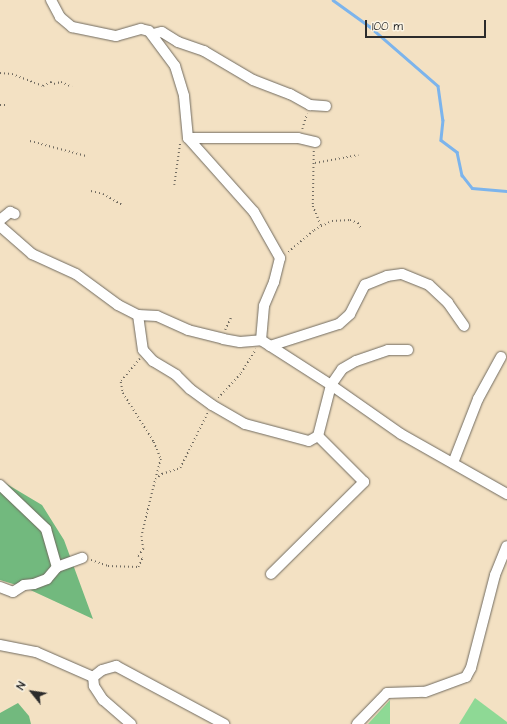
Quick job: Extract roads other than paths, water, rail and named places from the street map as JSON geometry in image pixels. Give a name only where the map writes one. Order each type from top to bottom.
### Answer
[{"type":"street","points":[[51,0],[60,17],[72,27],[116,36],[141,29],[153,34],[175,66],[180,79],[188,138],[254,212],[279,256],[274,282],[264,306],[261,340]]},
{"type":"street","points":[[153,34],[162,32],[178,42],[204,51],[253,80],[290,94],[310,106],[326,106]]},
{"type":"street","points":[[188,138],[298,138],[316,142]]},
{"type":"street","points":[[0,220],[10,212],[14,214]]},
{"type":"street","points":[[0,226],[32,254],[76,274],[118,305],[138,315],[157,316],[188,330],[223,339],[240,342],[261,340],[331,385],[401,434],[507,494]]},
{"type":"street","points":[[270,346],[339,324],[350,314],[365,286],[387,276],[402,274],[429,285],[448,302],[464,326]]},
{"type":"street","points":[[138,315],[144,353],[212,405],[245,424],[308,441],[318,436],[331,385],[342,369],[356,361],[388,350],[408,350]]},
{"type":"street","points":[[453,464],[478,399],[501,357]]},
{"type":"street","points":[[271,574],[364,482],[318,436]]},
{"type":"street","points":[[0,485],[46,529],[57,567]]},
{"type":"street","points":[[357,724],[387,693],[425,692],[466,678],[471,668],[494,575],[507,546]]},
{"type":"street","points":[[0,587],[13,592],[47,579],[57,567],[82,558]]},
{"type":"street","points":[[0,645],[36,652],[93,677],[116,666],[224,724]]},
{"type":"street","points":[[93,677],[94,686],[103,700],[131,724]]},
{"type":"waterway","points":[[333,0],[369,26],[438,86],[443,120],[441,140],[457,152],[462,175],[472,188],[507,191]]}]
